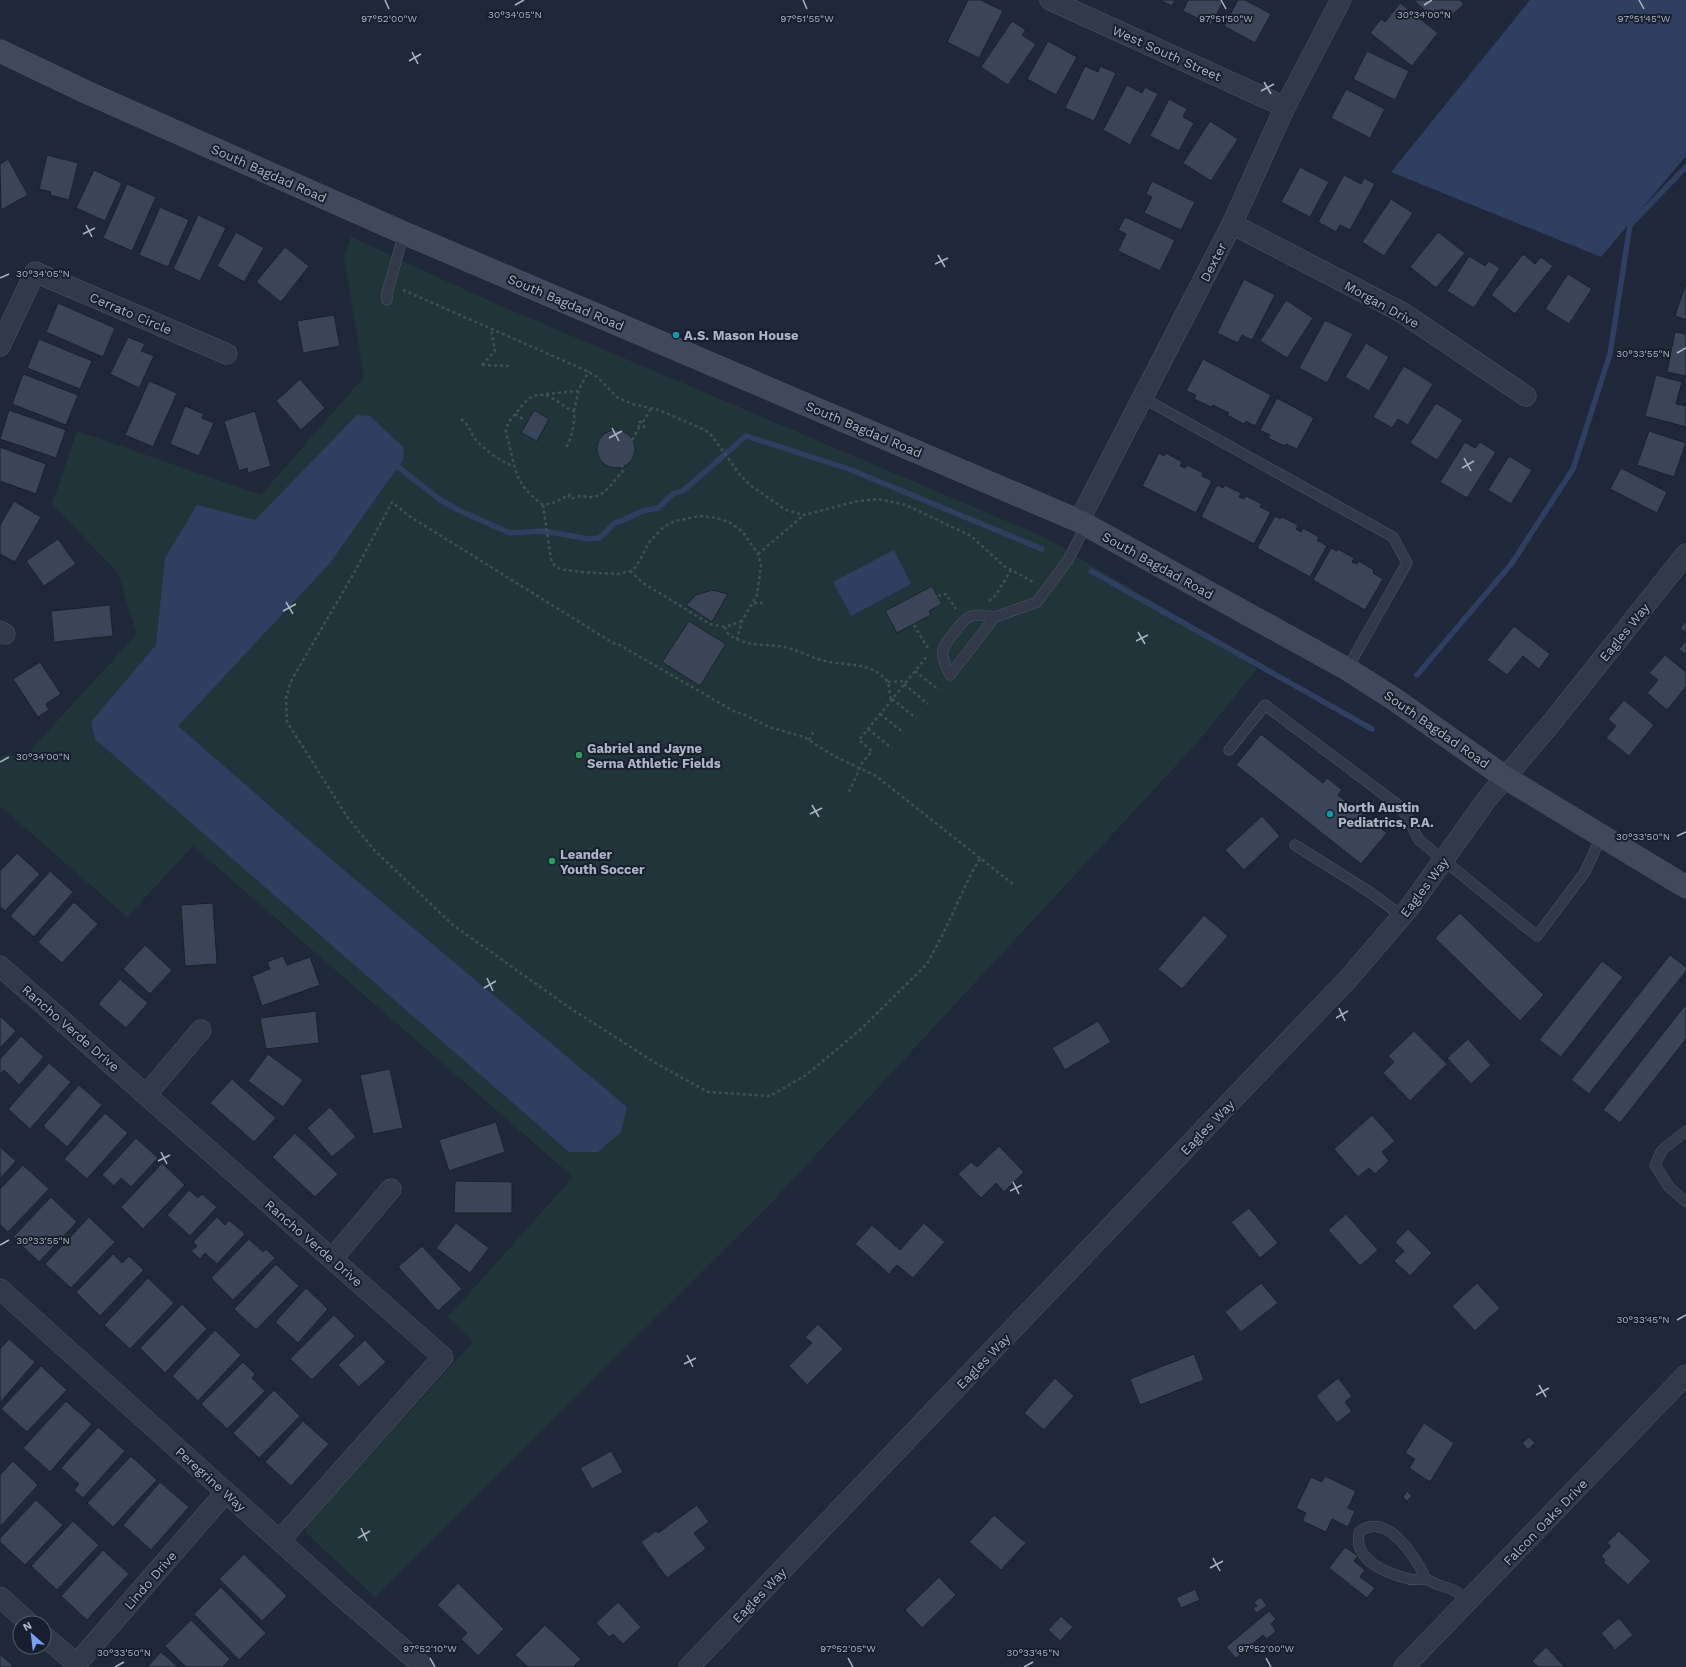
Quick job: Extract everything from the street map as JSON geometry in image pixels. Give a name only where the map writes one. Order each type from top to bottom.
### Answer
[{"type":"main road","name":"South Bagdad Road","points":[[0,51],[86,92],[404,233],[1083,523],[1347,668],[1394,699],[1506,778],[1686,886]]},
{"type":"street","name":"West South Street","points":[[1050,0],[1285,107]]},
{"type":"street","name":"Dexter","points":[[1083,523],[1143,398],[1232,224],[1285,107],[1341,0]]},
{"type":"street","name":"Morgan Drive","points":[[1232,224],[1403,313],[1526,396]]},
{"type":"street","name":"Cerrato Circle","points":[[0,346],[35,272],[227,354]]},
{"type":"street","name":"Eagles Way","points":[[690,1667],[1348,979],[1402,916],[1487,799],[1506,778],[1686,554]]},
{"type":"street","name":"Rancho Verde Drive","points":[[0,966],[443,1357],[280,1540]]},
{"type":"street","points":[[146,1095],[201,1030]]},
{"type":"street","points":[[332,1259],[391,1189]]},
{"type":"street","name":"Peregrine Way","points":[[0,1289],[339,1594],[424,1667]]},
{"type":"street","name":"Falcon Oaks Drive","points":[[1404,1667],[1686,1375]]},
{"type":"street","name":"Lindo Drive","points":[[76,1666],[226,1492]]},
{"type":"street","points":[[0,1597],[20,1615]]},
{"type":"street","points":[[52,1644],[76,1666]]},
{"type":"lane","points":[[387,300],[386,293],[404,233]]},
{"type":"lane","points":[[1143,398],[1393,537],[1407,563],[1347,668]]},
{"type":"lane","points":[[996,617],[950,676],[942,656],[945,644],[964,620],[971,616],[982,615],[996,617],[1037,602],[1068,560],[1083,523]]},
{"type":"lane","points":[[1229,750],[1265,705],[1398,805],[1406,815],[1419,840],[1537,936],[1585,872],[1602,835]]},
{"type":"lane","points":[[1295,845],[1368,891],[1402,916]]},
{"type":"lane","points":[[1686,1131],[1662,1150],[1655,1165],[1669,1187],[1686,1202]]},
{"type":"lane","points":[[1426,1579],[1413,1556],[1395,1535],[1384,1529],[1371,1526],[1365,1527],[1359,1532],[1357,1540],[1358,1549],[1374,1565],[1410,1579],[1426,1579],[1458,1591],[1469,1600]]},
{"type":"path","points":[[402,290],[589,371],[618,397],[632,404],[651,408],[705,430],[719,444],[740,475],[764,496],[786,510],[804,515]]},
{"type":"path","points":[[491,329],[495,351],[482,365],[512,366]]},
{"type":"path","points":[[566,448],[570,442],[575,418],[574,411],[578,391],[589,371]]},
{"type":"path","points":[[578,391],[538,394],[530,398],[515,414],[506,430],[518,480],[522,486],[543,505],[551,559],[554,565],[560,569],[602,574],[630,571],[636,567],[644,550],[657,532],[676,521],[700,516],[716,518],[734,525],[745,535],[758,554],[761,565],[761,574],[754,603],[742,621],[736,638]]},
{"type":"path","points":[[546,394],[574,411]]},
{"type":"path","points":[[632,440],[640,428],[644,427],[643,422],[651,408]]},
{"type":"path","points":[[515,414],[523,419]]},
{"type":"path","points":[[461,419],[470,427],[475,439],[494,456],[514,466]]},
{"type":"path","points":[[543,505],[553,503],[569,494],[572,499],[582,495],[591,497],[599,495],[623,471],[622,465]]},
{"type":"path","points":[[758,554],[804,515],[878,499],[906,505],[971,536],[1004,566],[1033,582]]},
{"type":"path","points":[[980,859],[972,872],[927,964],[861,1029],[806,1075],[770,1096],[708,1092],[657,1064],[570,1008],[453,925],[414,889],[375,852],[348,818],[287,722],[286,698],[291,682],[354,573],[392,502],[409,516],[613,643],[618,644],[660,666],[737,713],[741,713],[769,727],[809,740],[860,769],[876,776],[1013,884]]},
{"type":"path","points":[[630,571],[643,583],[710,624],[725,627],[742,621]]},
{"type":"path","points":[[938,596],[946,594],[958,613]]},
{"type":"path","points":[[754,603],[763,603]]},
{"type":"path","points":[[914,625],[930,652]]},
{"type":"path","points":[[725,627],[726,632],[749,645],[785,647],[829,662],[858,665],[876,672],[888,682],[891,699],[916,718]]},
{"type":"path","points":[[849,792],[860,769],[872,751],[858,740],[918,666]]},
{"type":"path","points":[[915,671],[939,690]]},
{"type":"path","points":[[888,682],[906,681]]},
{"type":"path","points":[[904,684],[928,704]]},
{"type":"path","points":[[880,714],[904,733]]},
{"type":"path","points":[[809,740],[815,729]]},
{"type":"path","points":[[868,729],[892,748]]},
{"type":"green space","points":[[351,237],[485,299],[1044,537],[1181,618],[1257,669],[1196,744],[773,1201],[375,1597],[306,1533],[307,1525],[473,1342],[448,1317],[573,1177],[193,846],[127,917],[0,806],[0,756],[26,755],[137,634],[118,573],[52,504],[77,431],[261,495],[364,377],[344,256]]},
{"type":"water","points":[[1530,0],[1686,0],[1686,156],[1601,257],[1391,172]]},
{"type":"water","points":[[357,415],[370,416],[404,448],[403,460],[330,563],[178,726],[332,860],[627,1107],[621,1132],[598,1152],[569,1152],[95,739],[91,722],[156,645],[165,558],[197,505],[255,520]]},
{"type":"water","points":[[894,550],[911,584],[851,616],[833,582]]},
{"type":"building","points":[[968,0],[981,0],[1003,11],[979,58],[947,42]]},
{"type":"building","points":[[1160,0],[1175,0],[1172,6]]},
{"type":"building","points":[[1188,0],[1224,0],[1211,25],[1183,11]]},
{"type":"building","points":[[1238,0],[1245,0],[1271,14],[1255,43],[1224,26]]},
{"type":"building","points":[[1414,0],[1460,0],[1464,4],[1450,17],[1444,11],[1435,21]]},
{"type":"building","points":[[1400,3],[1438,33],[1412,66],[1370,33],[1381,19],[1385,22]]},
{"type":"building","points":[[1012,21],[1026,30],[1022,35],[1036,44],[1008,85],[981,67]]},
{"type":"building","points":[[1048,41],[1077,57],[1056,95],[1027,79]]},
{"type":"building","points":[[1367,51],[1409,71],[1395,100],[1353,79]]},
{"type":"building","points":[[1085,66],[1098,72],[1100,66],[1116,73],[1094,121],[1065,108]]},
{"type":"building","points":[[1127,85],[1142,93],[1145,87],[1158,94],[1130,145],[1103,130]]},
{"type":"building","points":[[1346,89],[1385,109],[1370,138],[1331,118]]},
{"type":"building","points":[[1169,99],[1187,109],[1183,117],[1194,123],[1179,151],[1150,136]]},
{"type":"building","points":[[1210,121],[1238,139],[1211,181],[1183,163]]},
{"type":"building","points":[[47,155],[78,163],[69,200],[50,195],[51,192],[39,189]]},
{"type":"building","points":[[8,159],[28,195],[1,210],[0,164]]},
{"type":"building","points":[[1300,167],[1329,182],[1310,217],[1281,202]]},
{"type":"building","points":[[94,170],[122,183],[105,221],[76,208]]},
{"type":"building","points":[[1344,175],[1361,184],[1364,178],[1375,184],[1350,230],[1340,225],[1336,232],[1318,222]]},
{"type":"building","points":[[1152,181],[1195,202],[1181,230],[1144,213],[1152,197],[1146,194]]},
{"type":"building","points":[[127,184],[156,197],[132,251],[103,238]]},
{"type":"building","points":[[1391,199],[1413,213],[1384,256],[1362,242]]},
{"type":"building","points":[[160,207],[189,220],[168,267],[139,255]]},
{"type":"building","points":[[198,215],[226,228],[200,281],[173,269]]},
{"type":"building","points":[[1125,217],[1175,240],[1160,271],[1118,251],[1126,234],[1118,230]]},
{"type":"building","points":[[236,232],[264,248],[244,282],[217,266]]},
{"type":"building","points":[[1438,232],[1465,253],[1436,288],[1410,267]]},
{"type":"building","points":[[285,247],[309,266],[281,302],[256,282]]},
{"type":"building","points":[[1523,254],[1535,264],[1541,257],[1553,266],[1515,314],[1491,295]]},
{"type":"building","points":[[1469,256],[1485,266],[1489,261],[1500,268],[1474,308],[1447,291]]},
{"type":"building","points":[[1568,274],[1592,289],[1569,324],[1545,309]]},
{"type":"building","points":[[1244,279],[1275,295],[1252,340],[1242,335],[1238,343],[1217,333]]},
{"type":"building","points":[[1686,283],[1686,320],[1675,316]]},
{"type":"building","points":[[1286,300],[1313,318],[1287,358],[1260,341]]},
{"type":"building","points":[[58,303],[115,328],[103,357],[46,332]]},
{"type":"building","points":[[334,315],[340,346],[303,353],[297,321]]},
{"type":"building","points":[[1325,320],[1353,334],[1327,383],[1299,368]]},
{"type":"building","points":[[1675,332],[1686,334],[1686,376],[1667,372]]},
{"type":"building","points":[[128,337],[145,344],[141,351],[154,356],[139,388],[110,374]]},
{"type":"building","points":[[39,339],[92,361],[80,389],[27,368]]},
{"type":"building","points":[[1366,343],[1389,357],[1369,391],[1345,377]]},
{"type":"building","points":[[1203,359],[1271,395],[1255,426],[1246,421],[1244,424],[1227,415],[1229,413],[1213,405],[1211,407],[1194,399],[1196,395],[1186,391]]},
{"type":"building","points":[[1404,366],[1433,384],[1408,425],[1398,419],[1392,428],[1373,417]]},
{"type":"building","points":[[23,374],[78,395],[66,425],[12,404]]},
{"type":"building","points":[[1656,375],[1682,382],[1676,404],[1686,406],[1686,427],[1645,416]]},
{"type":"building","points":[[300,379],[325,408],[301,430],[276,401]]},
{"type":"building","points":[[149,381],[177,393],[153,447],[125,435]]},
{"type":"building","points":[[1277,398],[1314,418],[1297,449],[1286,444],[1285,446],[1268,438],[1270,435],[1260,430]]},
{"type":"building","points":[[1436,403],[1463,420],[1437,460],[1410,443]]},
{"type":"building","points":[[185,406],[204,414],[202,418],[214,423],[199,456],[170,444]]},
{"type":"building","points":[[9,410],[66,430],[56,458],[0,439]]},
{"type":"building","points":[[534,410],[549,419],[537,441],[521,433]]},
{"type":"building","points":[[255,411],[271,466],[248,473],[247,468],[239,471],[224,421]]},
{"type":"building","points":[[616,430],[629,436],[635,449],[629,462],[616,468],[603,462],[597,449],[603,436]]},
{"type":"building","points":[[1649,431],[1686,443],[1674,477],[1637,465]]},
{"type":"building","points":[[1465,442],[1475,448],[1480,442],[1496,452],[1467,498],[1440,482]]},
{"type":"building","points":[[0,447],[46,464],[36,494],[0,481]]},
{"type":"building","points":[[1159,453],[1164,456],[1166,453],[1182,462],[1180,466],[1185,468],[1187,465],[1203,473],[1202,476],[1212,481],[1196,513],[1142,486]]},
{"type":"building","points":[[1509,456],[1532,470],[1511,504],[1488,490]]},
{"type":"building","points":[[1621,468],[1667,492],[1657,513],[1610,489]]},
{"type":"building","points":[[1217,485],[1223,488],[1225,485],[1241,493],[1239,497],[1244,499],[1246,496],[1262,504],[1260,507],[1271,512],[1254,544],[1201,517]]},
{"type":"building","points":[[14,501],[41,517],[15,562],[0,554],[0,525]]},
{"type":"building","points":[[1275,516],[1280,519],[1282,517],[1298,525],[1296,529],[1301,532],[1303,528],[1319,537],[1317,540],[1327,546],[1310,577],[1257,548]]},
{"type":"building","points":[[58,539],[76,564],[44,586],[26,561]]},
{"type":"building","points":[[1331,548],[1337,551],[1338,549],[1354,558],[1352,562],[1357,564],[1359,561],[1374,570],[1373,573],[1383,579],[1365,610],[1313,580]]},
{"type":"building","points":[[932,586],[942,604],[929,611],[931,615],[897,633],[885,611]]},
{"type":"building","points":[[712,590],[728,594],[712,622],[686,605],[696,595]]},
{"type":"building","points":[[110,605],[113,636],[54,642],[51,611]]},
{"type":"building","points":[[689,621],[726,644],[700,686],[662,662]]},
{"type":"building","points":[[1686,621],[1686,633],[1680,628]]},
{"type":"building","points":[[1514,626],[1550,654],[1539,669],[1523,656],[1507,675],[1487,660]]},
{"type":"building","points":[[1686,640],[1686,655],[1679,649]]},
{"type":"building","points":[[1665,655],[1686,672],[1686,687],[1667,710],[1647,693],[1658,680],[1649,673]]},
{"type":"building","points":[[40,662],[61,694],[46,704],[49,710],[38,717],[13,679]]},
{"type":"building","points":[[1624,700],[1654,725],[1629,756],[1606,738],[1616,726],[1608,719]]},
{"type":"building","name":"North Austin Pediatrics, P.A.","points":[[1261,734],[1323,783],[1327,778],[1342,790],[1338,795],[1387,833],[1361,864],[1236,765]]},
{"type":"building","points":[[1262,816],[1280,836],[1244,870],[1225,850]]},
{"type":"building","points":[[17,853],[40,874],[5,911],[0,907],[0,871]]},
{"type":"building","points":[[50,871],[73,892],[34,937],[10,916]]},
{"type":"building","points":[[74,902],[98,924],[62,963],[38,942]]},
{"type":"building","points":[[213,903],[217,964],[185,966],[181,905]]},
{"type":"building","points":[[1460,913],[1544,995],[1520,1021],[1435,938]]},
{"type":"building","points":[[1204,915],[1228,936],[1182,989],[1158,969]]},
{"type":"building","points":[[145,945],[172,970],[150,994],[123,969]]},
{"type":"building","points":[[1670,955],[1686,967],[1686,971],[1589,1094],[1571,1080]]},
{"type":"building","points":[[283,956],[287,965],[310,957],[320,985],[262,1006],[252,976],[270,969],[267,962]]},
{"type":"building","points":[[1602,961],[1623,977],[1561,1057],[1539,1040]]},
{"type":"building","points":[[120,979],[148,1003],[126,1028],[98,1004]]},
{"type":"building","points":[[1686,1004],[1686,1039],[1620,1123],[1603,1110]]},
{"type":"building","points":[[316,1011],[319,1043],[266,1049],[260,1018]]},
{"type":"building","points":[[0,1016],[16,1031],[0,1048]]},
{"type":"building","points":[[1098,1021],[1111,1042],[1065,1070],[1052,1048]]},
{"type":"building","points":[[1414,1031],[1447,1064],[1410,1101],[1383,1073],[1394,1062],[1388,1056]]},
{"type":"building","points":[[21,1036],[44,1057],[19,1085],[4,1070],[0,1074],[0,1059]]},
{"type":"building","points":[[1468,1039],[1491,1065],[1471,1084],[1447,1058]]},
{"type":"building","points":[[268,1054],[303,1080],[283,1107],[248,1081]]},
{"type":"building","points":[[49,1063],[71,1082],[30,1129],[8,1109]]},
{"type":"building","points":[[390,1069],[403,1128],[373,1134],[360,1075]]},
{"type":"building","points":[[232,1079],[276,1118],[254,1142],[210,1103]]},
{"type":"building","points":[[79,1085],[102,1105],[67,1147],[43,1126]]},
{"type":"building","points":[[330,1107],[356,1137],[332,1157],[307,1128]]},
{"type":"building","points":[[105,1113],[128,1133],[87,1179],[64,1159]]},
{"type":"building","points":[[1372,1115],[1395,1141],[1382,1152],[1389,1161],[1375,1174],[1369,1168],[1358,1177],[1334,1149]]},
{"type":"building","points":[[496,1122],[505,1152],[449,1171],[439,1140]]},
{"type":"building","points":[[295,1133],[338,1174],[315,1197],[272,1157]]},
{"type":"building","points":[[136,1138],[158,1158],[131,1187],[121,1178],[114,1186],[102,1175]]},
{"type":"building","points":[[999,1146],[1024,1172],[1004,1192],[996,1183],[981,1198],[958,1174],[971,1162],[977,1167]]},
{"type":"building","points":[[0,1147],[16,1161],[0,1179]]},
{"type":"building","points":[[162,1163],[185,1185],[143,1229],[121,1207]]},
{"type":"building","points":[[23,1165],[49,1189],[8,1232],[0,1225],[0,1189]]},
{"type":"building","points":[[455,1181],[512,1182],[512,1213],[454,1213]]},
{"type":"building","points":[[189,1190],[198,1198],[202,1194],[217,1207],[190,1236],[167,1215]]},
{"type":"building","points":[[51,1197],[77,1222],[39,1262],[13,1237]]},
{"type":"building","points":[[1249,1208],[1278,1243],[1260,1258],[1231,1222]]},
{"type":"building","points":[[1346,1214],[1378,1250],[1360,1266],[1328,1230]]},
{"type":"building","points":[[89,1217],[115,1242],[71,1288],[45,1264]]},
{"type":"building","points":[[217,1217],[225,1225],[229,1220],[245,1234],[217,1264],[205,1253],[200,1259],[191,1251],[197,1246],[193,1242]]},
{"type":"building","points":[[456,1223],[489,1248],[470,1273],[436,1248]]},
{"type":"building","points":[[924,1223],[945,1242],[913,1278],[897,1265],[889,1274],[855,1244],[872,1225],[900,1250]]},
{"type":"building","points":[[1408,1229],[1432,1253],[1410,1276],[1394,1261],[1404,1251],[1395,1242]]},
{"type":"building","points":[[249,1239],[263,1252],[266,1249],[275,1258],[233,1300],[211,1278]]},
{"type":"building","points":[[422,1246],[462,1289],[438,1311],[398,1267]]},
{"type":"building","points":[[113,1254],[122,1263],[129,1256],[144,1270],[100,1316],[76,1292]]},
{"type":"building","points":[[276,1264],[299,1286],[256,1330],[234,1309]]},
{"type":"building","points":[[148,1278],[174,1303],[130,1349],[104,1325]]},
{"type":"building","points":[[1261,1283],[1278,1303],[1241,1332],[1225,1312]]},
{"type":"building","points":[[1477,1283],[1500,1308],[1475,1331],[1452,1306]]},
{"type":"building","points":[[306,1288],[328,1309],[298,1343],[275,1322]]},
{"type":"building","points":[[182,1304],[207,1329],[165,1373],[140,1348]]},
{"type":"building","points":[[334,1315],[355,1336],[312,1380],[290,1359]]},
{"type":"building","points":[[818,1324],[843,1349],[807,1385],[789,1366],[812,1343],[805,1337]]},
{"type":"building","points":[[215,1330],[241,1355],[198,1401],[172,1376]]},
{"type":"building","points":[[9,1339],[35,1362],[0,1403],[0,1349]]},
{"type":"building","points":[[365,1340],[386,1362],[359,1387],[338,1365]]},
{"type":"building","points":[[1194,1354],[1204,1380],[1140,1405],[1130,1379]]},
{"type":"building","points":[[243,1362],[255,1374],[252,1378],[265,1391],[227,1429],[201,1404]]},
{"type":"building","points":[[41,1366],[67,1390],[27,1432],[1,1409]]},
{"type":"building","points":[[1055,1378],[1074,1396],[1044,1430],[1024,1413]]},
{"type":"building","points":[[1338,1378],[1352,1396],[1345,1402],[1352,1411],[1337,1423],[1316,1396]]},
{"type":"building","points":[[274,1390],[300,1416],[259,1458],[233,1433]]},
{"type":"building","points":[[66,1401],[92,1424],[50,1472],[23,1448]]},
{"type":"building","points":[[303,1421],[329,1444],[291,1486],[265,1462]]},
{"type":"building","points":[[1424,1423],[1454,1443],[1430,1482],[1409,1468],[1415,1459],[1405,1453]]},
{"type":"building","points":[[98,1427],[125,1451],[83,1498],[74,1490],[79,1484],[61,1468]]},
{"type":"building","points":[[1529,1437],[1535,1443],[1528,1450],[1522,1443]]},
{"type":"building","points":[[611,1451],[623,1472],[592,1489],[580,1468]]},
{"type":"building","points":[[131,1456],[157,1480],[113,1527],[87,1503]]},
{"type":"building","points":[[13,1461],[38,1485],[0,1527],[0,1475]]},
{"type":"building","points":[[1325,1476],[1356,1491],[1348,1508],[1355,1511],[1348,1527],[1332,1519],[1326,1532],[1302,1521],[1306,1513],[1296,1508],[1311,1477],[1322,1482]]},
{"type":"building","points":[[160,1482],[189,1507],[151,1550],[123,1525]]},
{"type":"building","points":[[1407,1491],[1412,1496],[1407,1501],[1403,1497]]},
{"type":"building","points":[[36,1500],[63,1525],[25,1565],[0,1542],[0,1538]]},
{"type":"building","points":[[697,1505],[709,1522],[694,1533],[706,1549],[667,1578],[641,1542],[656,1531],[658,1533]]},
{"type":"building","points":[[994,1515],[1026,1543],[1001,1570],[969,1542]]},
{"type":"building","points":[[73,1521],[99,1545],[57,1590],[31,1566]]},
{"type":"building","points":[[1619,1531],[1651,1561],[1628,1585],[1603,1562],[1605,1560],[1601,1556],[1611,1546],[1607,1543]]},
{"type":"building","points":[[1345,1547],[1358,1556],[1354,1561],[1365,1570],[1360,1577],[1375,1588],[1367,1598],[1329,1568]]},
{"type":"building","points":[[103,1550],[129,1574],[87,1620],[61,1596]]},
{"type":"building","points":[[244,1554],[287,1596],[262,1621],[219,1579]]},
{"type":"building","points":[[939,1577],[956,1595],[922,1628],[905,1610]]},
{"type":"building","points":[[458,1583],[504,1629],[478,1656],[461,1639],[467,1633],[437,1605]]},
{"type":"building","points":[[221,1587],[266,1633],[239,1660],[194,1614]]},
{"type":"building","points":[[1195,1589],[1200,1600],[1181,1608],[1176,1598]]},
{"type":"building","points":[[1261,1597],[1267,1606],[1256,1613],[1253,1608],[1257,1606],[1254,1602]]},
{"type":"building","points":[[618,1602],[641,1627],[623,1644],[613,1634],[609,1637],[596,1623]]},
{"type":"building","points":[[1269,1611],[1276,1619],[1271,1624],[1276,1631],[1267,1639],[1263,1635],[1236,1658],[1226,1647]]},
{"type":"building","points":[[1061,1616],[1073,1627],[1060,1641],[1048,1630]]},
{"type":"building","points":[[1619,1618],[1633,1635],[1615,1650],[1601,1633]]},
{"type":"building","points":[[191,1620],[230,1659],[223,1667],[186,1667],[165,1646]]},
{"type":"building","points":[[545,1625],[581,1659],[573,1667],[528,1667],[515,1655]]},
{"type":"building","points":[[1546,1647],[1565,1667],[1538,1667],[1532,1661]]},
{"type":"building","points":[[161,1652],[178,1667],[147,1667]]},
{"type":"building","points":[[0,1654],[14,1667],[0,1667]]},
{"type":"waterway","points":[[1417,675],[1512,563],[1573,469],[1610,354],[1630,225],[1686,167]]},
{"type":"waterway","points":[[398,467],[439,499],[458,510],[510,533],[543,531],[589,539],[599,538],[615,523],[643,511],[658,508],[673,494],[682,491],[690,485],[746,436],[849,469],[1042,549]]},
{"type":"waterway","points":[[1091,571],[1372,729]]},
{"type":"place","name":"A.S. Mason House","points":[[676,335]]},
{"type":"place","name":"Gabriel and Jayne Serna Athletic Fields","points":[[579,755]]},
{"type":"place","name":"North Austin Pediatrics, P.A.","points":[[1330,814]]},
{"type":"place","name":"Leander Youth Soccer","points":[[552,861]]}]
